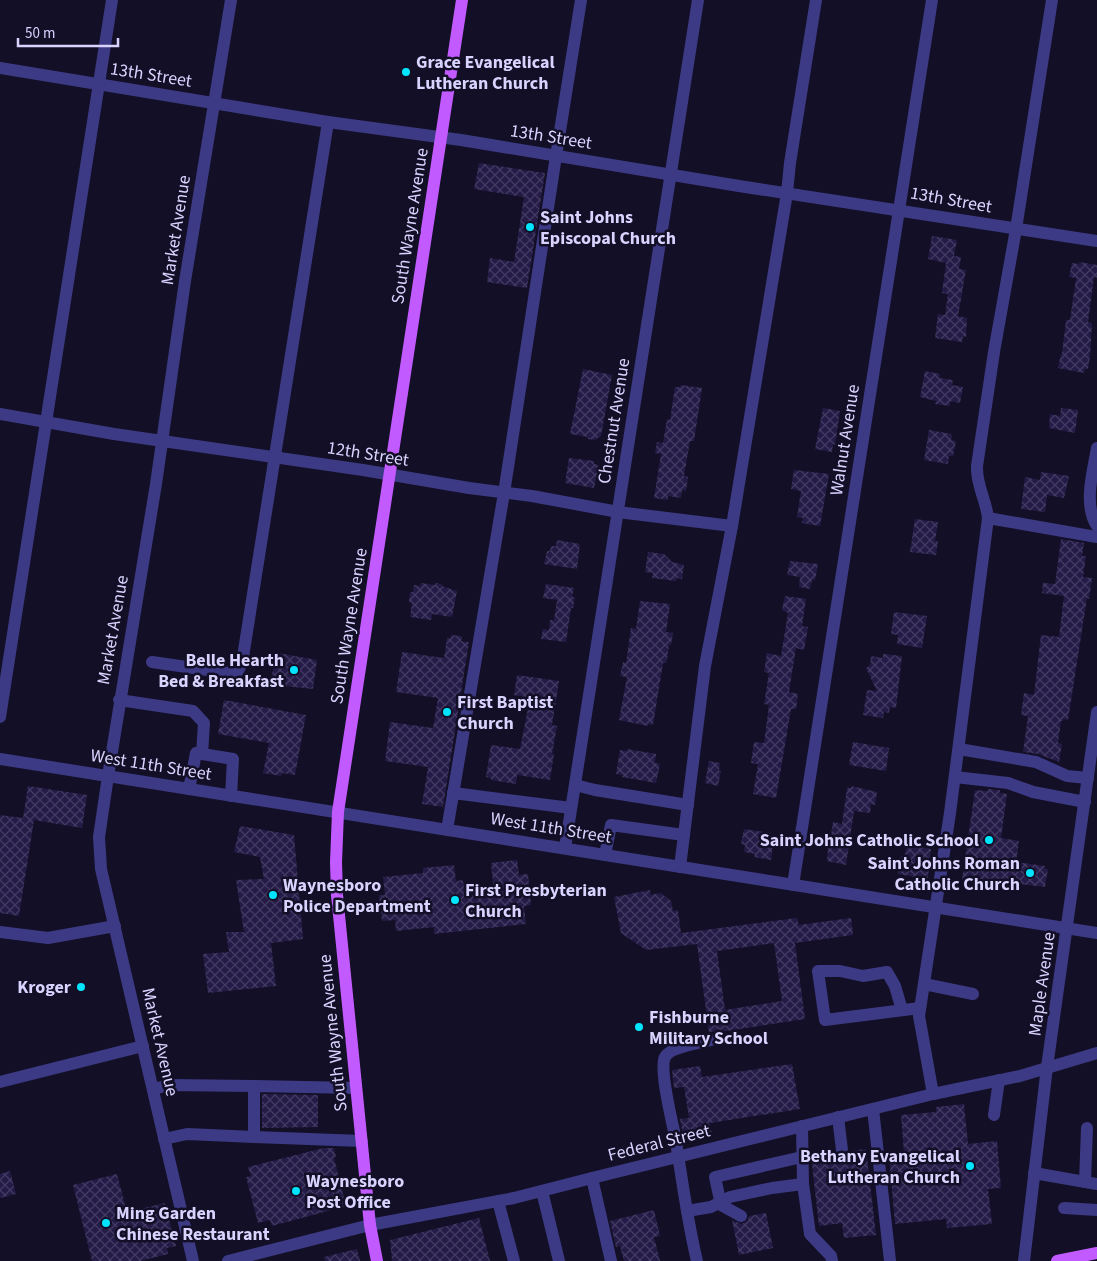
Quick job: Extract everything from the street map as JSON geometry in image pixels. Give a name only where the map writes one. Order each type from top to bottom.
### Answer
[{"type":"main road","name":"South Wayne Avenue","points":[[377,1261],[370,1225],[338,895],[336,862],[338,812],[462,0]]},
{"type":"main road","points":[[1057,1261],[1088,1258]]},
{"type":"street","points":[[0,717],[44,421],[57,354],[112,0]]},
{"type":"street","name":"Market Avenue","points":[[193,1261],[115,926],[99,853],[99,836],[119,700],[156,484],[185,280],[231,0]]},
{"type":"street","points":[[447,830],[504,493],[581,0]]},
{"type":"street","name":"Chestnut Avenue","points":[[565,848],[698,0]]},
{"type":"street","points":[[680,866],[705,666],[732,526],[787,193],[816,0]]},
{"type":"street","name":"Walnut Avenue","points":[[794,885],[932,0]]},
{"type":"street","points":[[933,1094],[918,1016],[955,777],[988,518],[987,504],[978,485],[977,466],[1052,0]]},
{"type":"street","name":"13th Street","points":[[0,68],[328,122],[442,137],[1097,241]]},
{"type":"street","points":[[152,662],[228,673],[241,668],[328,122]]},
{"type":"street","name":"12th Street","points":[[0,414],[618,512],[732,526]]},
{"type":"street","points":[[1097,448],[1090,493],[1091,512],[1097,526]]},
{"type":"street","points":[[988,518],[1097,538]]},
{"type":"street","points":[[119,700],[193,711],[204,723],[202,754]]},
{"type":"street","name":"Maple Avenue","points":[[1024,1261],[1047,1068],[1089,801],[1088,778],[1097,712]]},
{"type":"street","points":[[958,749],[1036,762],[1053,768],[1067,776],[1088,778]]},
{"type":"street","points":[[189,788],[196,754],[202,754],[233,760],[231,796]]},
{"type":"street","name":"West 11th Street","points":[[0,758],[1097,933]]},
{"type":"street","points":[[955,777],[1008,783],[1033,792],[1089,801]]},
{"type":"street","points":[[575,784],[595,790],[688,805]]},
{"type":"street","points":[[453,793],[571,808]]},
{"type":"street","points":[[605,855],[611,825],[684,835]]},
{"type":"street","points":[[0,932],[48,938],[115,926]]},
{"type":"street","points":[[902,1010],[895,986],[887,972],[863,976],[840,971],[818,971],[825,1020],[920,1008]]},
{"type":"street","points":[[924,984],[972,994]]},
{"type":"street","points":[[697,1261],[665,1084],[664,1061],[667,1054],[674,1049],[711,1040]]},
{"type":"street","points":[[0,1082],[143,1046]]},
{"type":"street","name":"Federal Street","points":[[228,1261],[370,1225],[542,1191],[838,1117],[1047,1068],[1097,1053]]},
{"type":"street","points":[[994,1115],[998,1080]]},
{"type":"street","points":[[153,1089],[170,1085],[356,1088]]},
{"type":"street","points":[[254,1086],[254,1137]]},
{"type":"street","points":[[873,1109],[890,1261]]},
{"type":"street","points":[[838,1117],[842,1150]]},
{"type":"street","points":[[802,1126],[803,1184],[810,1234],[831,1256],[832,1261]]},
{"type":"street","points":[[1034,1173],[1091,1183],[1088,1128]]},
{"type":"street","points":[[164,1139],[188,1134],[362,1141]]},
{"type":"street","points":[[741,1216],[720,1203],[715,1177],[802,1157]]},
{"type":"street","points":[[592,1178],[611,1261]]},
{"type":"street","points":[[687,1211],[711,1206],[730,1197],[803,1184]]},
{"type":"street","points":[[542,1191],[559,1261]]},
{"type":"street","points":[[498,1201],[514,1261]]},
{"type":"street","points":[[1064,1208],[1097,1210]]},
{"type":"building","name":"Saint Johns Episcopal Church","points":[[479,163],[545,173],[527,288],[487,282],[490,258],[514,262],[524,197],[474,189]]},
{"type":"building","points":[[932,236],[957,240],[954,256],[961,257],[959,269],[966,270],[958,316],[967,318],[966,337],[963,336],[962,342],[935,338],[938,314],[945,315],[948,294],[942,293],[946,263],[928,259]]},
{"type":"building","points":[[1079,262],[1097,265],[1097,278],[1094,277],[1088,322],[1092,323],[1090,357],[1088,369],[1085,369],[1084,373],[1058,368],[1062,354],[1066,320],[1070,320],[1076,278],[1069,277],[1072,263],[1079,264]]},
{"type":"building","points":[[583,369],[612,375],[601,436],[595,440],[570,434]]},
{"type":"building","points":[[925,371],[940,374],[939,378],[953,380],[952,385],[963,387],[960,403],[950,401],[950,406],[935,404],[936,401],[920,397]]},
{"type":"building","points":[[681,385],[702,388],[694,441],[690,441],[684,476],[688,477],[686,491],[682,490],[681,498],[668,496],[668,500],[654,498],[661,454],[655,453],[657,442],[663,443],[667,419],[670,420],[675,387],[680,387]]},
{"type":"building","points":[[823,408],[840,411],[835,445],[833,444],[832,452],[815,449]]},
{"type":"building","points":[[1061,408],[1078,410],[1075,433],[1049,428],[1050,414],[1060,416]]},
{"type":"building","points":[[929,430],[952,434],[951,440],[956,441],[953,456],[949,456],[948,464],[924,460]]},
{"type":"building","points":[[569,458],[594,461],[594,464],[599,465],[594,488],[565,483]]},
{"type":"building","points":[[794,470],[829,474],[820,526],[802,523],[803,518],[797,517],[801,491],[791,489]]},
{"type":"building","points":[[1041,472],[1069,476],[1064,498],[1047,495],[1045,512],[1021,509],[1025,477],[1040,480]]},
{"type":"building","points":[[915,519],[938,522],[935,541],[938,541],[936,555],[910,552]]},
{"type":"building","points":[[1061,539],[1084,543],[1082,556],[1086,556],[1083,577],[1092,578],[1089,599],[1087,598],[1068,720],[1063,719],[1061,721],[1058,743],[1062,744],[1059,762],[1038,754],[1023,752],[1028,716],[1021,715],[1024,693],[1034,695],[1041,635],[1059,637],[1064,596],[1042,593],[1043,583],[1055,584]]},
{"type":"building","points":[[557,540],[580,544],[577,569],[544,564],[547,551],[550,551],[551,546],[556,546]]},
{"type":"building","points":[[648,552],[664,554],[672,562],[684,565],[682,579],[677,578],[676,581],[652,578],[653,573],[645,572]]},
{"type":"building","points":[[790,561],[818,564],[815,580],[812,580],[810,589],[799,587],[800,577],[787,575]]},
{"type":"building","points":[[421,583],[441,584],[444,587],[457,591],[452,617],[432,614],[431,620],[410,617],[412,603],[409,602],[410,592],[413,592],[414,585],[420,586]]},
{"type":"building","points":[[546,584],[574,588],[572,597],[575,597],[573,608],[571,608],[566,642],[541,639],[543,629],[549,630],[550,620],[554,620],[557,600],[543,598]]},
{"type":"building","points":[[785,596],[806,599],[802,626],[808,627],[804,650],[796,648],[789,692],[798,694],[796,709],[791,709],[776,798],[753,794],[758,764],[751,763],[754,742],[764,743],[769,705],[764,704],[769,673],[764,672],[767,653],[781,656],[788,613],[782,610]]},
{"type":"building","points":[[640,601],[670,604],[666,632],[673,633],[666,663],[663,663],[653,725],[648,724],[648,726],[619,720],[627,677],[620,676],[623,662],[626,663],[631,628],[636,629]]},
{"type":"building","points":[[894,612],[927,616],[922,648],[897,644],[898,635],[891,634]]},
{"type":"building","name":"First Baptist Church","points":[[451,635],[462,636],[461,641],[469,642],[443,807],[422,804],[428,767],[385,761],[390,722],[433,728],[438,698],[396,692],[402,652],[444,658],[447,638],[450,639]]},
{"type":"building","name":"Belle Hearth Bed & Breakfast","points":[[278,653],[317,660],[313,689],[275,685],[270,681]]},
{"type":"building","points":[[883,654],[902,656],[896,708],[890,707],[889,713],[884,712],[883,718],[863,715],[867,690],[877,691],[866,668],[870,665],[871,656],[883,658]]},
{"type":"building","points":[[517,675],[559,681],[552,725],[557,726],[550,780],[517,775],[516,784],[491,780],[491,778],[486,777],[491,745],[520,749],[530,698],[514,695]]},
{"type":"building","points":[[224,700],[306,715],[295,775],[282,773],[281,776],[263,773],[269,743],[218,734]]},
{"type":"building","points":[[853,742],[889,748],[886,771],[849,765]]},
{"type":"building","points":[[627,749],[656,754],[655,763],[660,764],[656,783],[622,777],[623,775],[616,774],[620,750],[627,751]]},
{"type":"building","points":[[709,761],[720,763],[719,771],[721,771],[718,786],[705,783]]},
{"type":"building","points":[[28,786],[87,795],[82,828],[34,820],[19,916],[0,913],[0,815],[23,818]]},
{"type":"building","points":[[851,786],[877,792],[875,805],[871,804],[870,813],[854,811],[846,865],[827,861],[829,835],[831,835],[833,822],[842,824],[847,788],[851,788]]},
{"type":"building","name":"Saint Johns Catholic School","points":[[988,789],[1000,790],[1000,793],[1007,794],[1001,838],[1019,841],[1016,862],[1045,866],[1045,869],[1048,869],[1045,887],[1005,882],[1004,885],[962,879],[975,790],[987,791]]},
{"type":"building","points":[[240,826],[294,835],[303,939],[271,943],[276,986],[208,993],[203,954],[229,952],[226,932],[244,932],[236,880],[264,879],[260,857],[234,852]]},
{"type":"building","points":[[744,829],[771,833],[770,843],[773,844],[771,860],[754,857],[755,854],[744,852],[745,845],[741,844]]},
{"type":"building","points":[[907,845],[931,849],[928,879],[898,874],[901,856],[904,857]]},
{"type":"building","name":"First Presbyterian Church","points":[[517,860],[519,875],[528,874],[531,905],[524,906],[526,924],[434,934],[434,927],[396,931],[395,920],[382,921],[379,895],[385,895],[383,877],[423,873],[423,868],[454,865],[456,881],[463,880],[465,896],[494,893],[491,863]]},
{"type":"building","name":"Fishburne Military School","points":[[650,890],[651,895],[661,893],[671,901],[673,911],[678,910],[681,933],[797,918],[799,925],[851,918],[853,935],[795,943],[805,1019],[709,1032],[697,944],[646,950],[621,933],[614,897]],"holes":[[[774,943],[782,1001],[725,1010],[717,951]]]},
{"type":"building","name":"Fishburne Military School","points":[[792,1064],[800,1109],[710,1123],[712,1136],[684,1141],[680,1119],[689,1118],[684,1087],[674,1088],[672,1070],[700,1066],[702,1077]]},
{"type":"building","points":[[262,1094],[318,1095],[318,1127],[262,1128]]},
{"type":"building","points":[[964,1104],[968,1144],[997,1141],[1001,1188],[988,1189],[992,1224],[947,1228],[946,1219],[895,1224],[889,1155],[904,1153],[901,1115],[936,1112],[936,1107]]},
{"type":"building","name":"Waynesboro Post Office","points":[[324,1148],[334,1148],[336,1157],[334,1158],[346,1206],[272,1226],[270,1220],[258,1223],[246,1177],[251,1176],[248,1167]]},
{"type":"building","points":[[866,1149],[876,1235],[844,1238],[842,1223],[819,1226],[811,1156],[835,1153],[838,1157],[843,1158],[850,1151]]},
{"type":"building","points":[[10,1171],[16,1194],[0,1198],[0,1174]]},
{"type":"building","name":"Ming Garden Chinese Restaurant","points":[[117,1174],[127,1212],[165,1203],[176,1246],[167,1248],[168,1254],[140,1261],[92,1261],[73,1185]]},
{"type":"building","points":[[654,1210],[660,1236],[654,1237],[660,1261],[624,1261],[620,1246],[616,1247],[610,1221]]},
{"type":"building","points":[[766,1213],[773,1248],[739,1255],[732,1220],[742,1224],[748,1220],[749,1216]]},
{"type":"building","points":[[479,1218],[490,1261],[392,1261],[390,1240]]},
{"type":"building","points":[[357,1249],[360,1261],[325,1261],[324,1257]]},
{"type":"place","name":"Grace Evangelical Lutheran Church","points":[[406,72]]},
{"type":"place","name":"Saint Johns Episcopal Church","points":[[530,227]]},
{"type":"place","name":"Belle Hearth Bed & Breakfast","points":[[294,670]]},
{"type":"place","name":"First Baptist Church","points":[[447,712]]},
{"type":"place","name":"Saint Johns Catholic School","points":[[989,840]]},
{"type":"place","name":"Saint Johns Roman Catholic Church","points":[[1030,873]]},
{"type":"place","name":"Waynesboro Police Department","points":[[273,895]]},
{"type":"place","name":"First Presbyterian Church","points":[[455,900]]},
{"type":"place","name":"Kroger","points":[[81,987]]},
{"type":"place","name":"Fishburne Military School","points":[[639,1027]]},
{"type":"place","name":"Bethany Evangelical Lutheran Church","points":[[970,1166]]},
{"type":"place","name":"Waynesboro Post Office","points":[[296,1191]]},
{"type":"place","name":"Ming Garden Chinese Restaurant","points":[[106,1223]]}]
